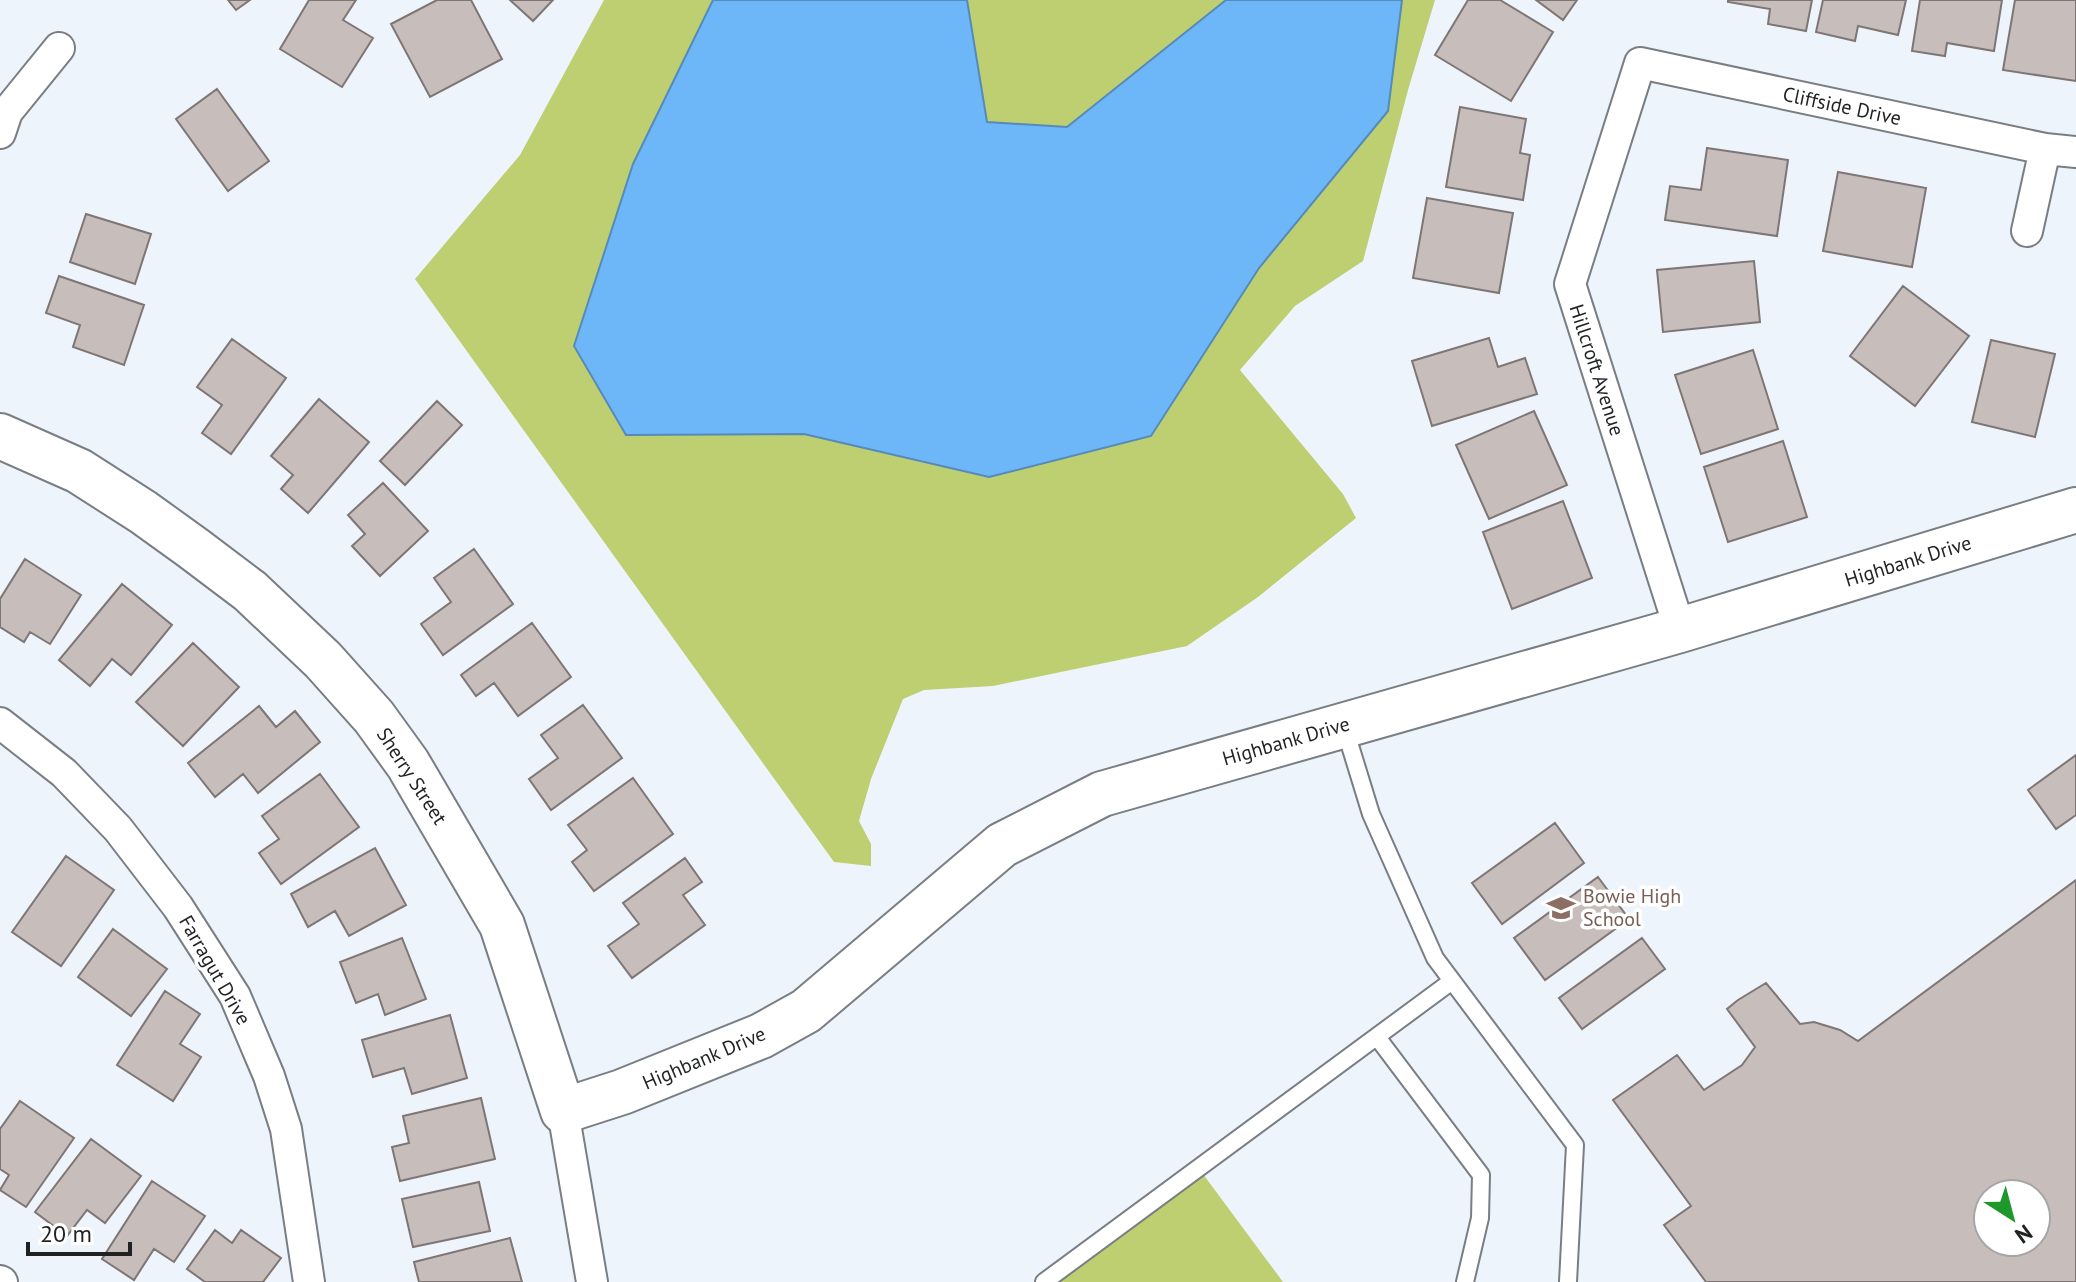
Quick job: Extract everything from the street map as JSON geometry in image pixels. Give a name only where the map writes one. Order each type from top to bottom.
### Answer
[{"type":"street","points":[[0,133],[7,112],[59,48]]},
{"type":"street","name":"Cliffside Drive","points":[[1640,63],[2045,149],[2076,152]]},
{"type":"street","name":"Hillcroft Avenue","points":[[1640,63],[1570,284],[1680,630]]},
{"type":"street","points":[[2027,231],[2045,149]]},
{"type":"street","name":"Sherry Street","points":[[0,436],[79,471],[143,512],[250,591],[323,660],[374,717],[408,764],[502,925],[563,1111],[592,1282]]},
{"type":"street","name":"Highbank Drive","points":[[563,1111],[622,1092],[761,1036],[806,1011],[1002,845],[1102,794],[1680,630],[2076,510]]},
{"type":"street","name":"Farragut Drive","points":[[0,723],[64,773],[118,829],[178,907],[235,996],[269,1076],[286,1129],[309,1282]]},
{"type":"lane","points":[[1344,725],[1371,814],[1435,958],[1575,1145],[1568,1282]]},
{"type":"lane","points":[[1044,1282],[1452,981]]},
{"type":"lane","points":[[1377,1037],[1481,1175],[1480,1218],[1465,1282]]},
{"type":"green space","points":[[604,0],[1435,0],[1363,261],[1295,306],[1240,370],[1343,494],[1356,518],[1258,597],[1187,646],[993,686],[924,690],[903,699],[871,779],[859,821],[871,844],[871,866],[834,862],[415,279],[520,155]]},
{"type":"green space","points":[[1203,1174],[1283,1282],[1056,1282]]},
{"type":"water","points":[[713,0],[967,0],[987,122],[1067,127],[1226,0],[1402,0],[1388,111],[1259,268],[1151,436],[989,477],[804,434],[626,435],[574,346],[633,164]]},
{"type":"building","points":[[228,0],[250,0],[236,10]]},
{"type":"building","points":[[309,0],[356,0],[343,20],[373,38],[342,87],[280,49]]},
{"type":"building","points":[[437,0],[471,0],[502,59],[430,97],[391,24]]},
{"type":"building","points":[[510,0],[553,0],[533,21]]},
{"type":"building","points":[[1468,0],[1500,0],[1553,32],[1511,101],[1435,55]]},
{"type":"building","points":[[1536,0],[1577,0],[1563,20]]},
{"type":"building","points":[[1728,0],[1812,0],[1806,31],[1768,24],[1770,9]]},
{"type":"building","points":[[1823,0],[1906,0],[1898,35],[1858,26],[1855,41],[1816,32]]},
{"type":"building","points":[[1920,0],[2002,0],[1994,51],[1947,43],[1945,56],[1912,51]]},
{"type":"building","points":[[2015,0],[2076,0],[2076,81],[2003,70]]},
{"type":"building","points":[[217,89],[269,161],[228,191],[176,119]]},
{"type":"building","points":[[1460,107],[1526,119],[1520,153],[1530,155],[1523,200],[1446,187]]},
{"type":"building","points":[[1707,148],[1788,160],[1777,236],[1665,220],[1670,186],[1701,190]]},
{"type":"building","points":[[1838,172],[1926,188],[1912,267],[1823,251]]},
{"type":"building","points":[[1427,198],[1513,213],[1499,293],[1413,278]]},
{"type":"building","points":[[86,214],[151,234],[135,284],[70,262]]},
{"type":"building","points":[[1754,261],[1760,322],[1663,332],[1657,270]]},
{"type":"building","points":[[59,276],[144,305],[124,365],[73,347],[80,325],[46,313]]},
{"type":"building","points":[[1903,286],[1969,336],[1915,406],[1850,356]]},
{"type":"building","points":[[1489,338],[1498,367],[1525,358],[1537,394],[1432,426],[1412,361]]},
{"type":"building","points":[[232,339],[286,378],[231,454],[202,433],[222,405],[197,387]]},
{"type":"building","points":[[1991,340],[2055,354],[2035,437],[1972,422]]},
{"type":"building","points":[[1753,350],[1778,429],[1701,454],[1675,375]]},
{"type":"building","points":[[319,399],[369,442],[308,513],[281,489],[293,475],[271,456]]},
{"type":"building","points":[[437,401],[462,425],[405,485],[380,461]]},
{"type":"building","points":[[1534,411],[1567,485],[1489,519],[1456,445]]},
{"type":"building","points":[[1783,441],[1807,517],[1728,542],[1704,467]]},
{"type":"building","points":[[383,483],[428,531],[380,576],[352,546],[365,534],[348,515]]},
{"type":"building","points":[[1563,501],[1592,578],[1512,609],[1483,532]]},
{"type":"building","points":[[474,549],[513,604],[443,655],[421,624],[451,602],[434,578]]},
{"type":"building","points":[[25,559],[81,595],[50,644],[30,632],[24,642],[0,627],[0,599]]},
{"type":"building","points":[[122,584],[172,625],[131,675],[112,659],[90,686],[59,660]]},
{"type":"building","points":[[532,623],[571,677],[518,716],[494,683],[476,696],[461,675]]},
{"type":"building","points":[[193,643],[239,687],[183,746],[136,702]]},
{"type":"building","points":[[583,705],[622,758],[551,810],[529,779],[558,758],[541,735]]},
{"type":"building","points":[[259,706],[276,727],[295,711],[320,742],[258,793],[243,774],[215,797],[188,763]]},
{"type":"building","points":[[2076,755],[2076,815],[2056,829],[2028,790]]},
{"type":"building","points":[[320,774],[359,827],[281,884],[259,853],[279,839],[262,816]]},
{"type":"building","points":[[633,778],[673,834],[594,891],[572,862],[587,850],[568,825]]},
{"type":"building","points":[[1555,823],[1584,863],[1502,924],[1472,883]]},
{"type":"building","points":[[375,848],[406,905],[349,936],[335,911],[308,927],[291,894]]},
{"type":"building","points":[[66,856],[114,890],[61,966],[12,932]]},
{"type":"building","points":[[685,858],[702,882],[683,895],[705,925],[632,978],[608,946],[639,924],[623,903]]},
{"type":"building","points":[[1598,877],[1629,919],[1545,980],[1514,938]]},
{"type":"building","points":[[2076,880],[2076,1282],[1706,1282],[1664,1225],[1691,1206],[1613,1100],[1677,1055],[1704,1090],[1742,1065],[1755,1047],[1727,1009],[1766,983],[1800,1024],[1814,1022],[1840,1030],[1858,1041]]},
{"type":"building","points":[[113,929],[167,969],[131,1016],[78,977]]},
{"type":"building","points":[[402,938],[426,999],[385,1015],[378,994],[356,1003],[340,962]]},
{"type":"building","points":[[1642,938],[1665,969],[1582,1029],[1559,998]]},
{"type":"building","points":[[165,991],[200,1014],[180,1044],[201,1057],[173,1101],[117,1065]]},
{"type":"building","points":[[450,1015],[467,1078],[412,1094],[404,1068],[373,1077],[362,1040]]},
{"type":"building","points":[[481,1098],[495,1159],[400,1181],[392,1147],[409,1143],[403,1116]]},
{"type":"building","points":[[20,1101],[74,1138],[26,1207],[0,1190],[9,1175],[0,1169],[0,1129]]},
{"type":"building","points":[[91,1139],[141,1176],[105,1223],[87,1210],[67,1236],[35,1212]]},
{"type":"building","points":[[152,1181],[205,1216],[174,1262],[154,1249],[134,1280],[102,1259]]},
{"type":"building","points":[[479,1182],[490,1231],[413,1247],[402,1199]]},
{"type":"building","points":[[215,1230],[232,1243],[241,1230],[281,1258],[263,1282],[205,1282],[187,1269]]},
{"type":"building","points":[[510,1238],[522,1282],[419,1282],[414,1262]]},
{"type":"place","name":"Bowie High School","points":[[1561,908]]}]
